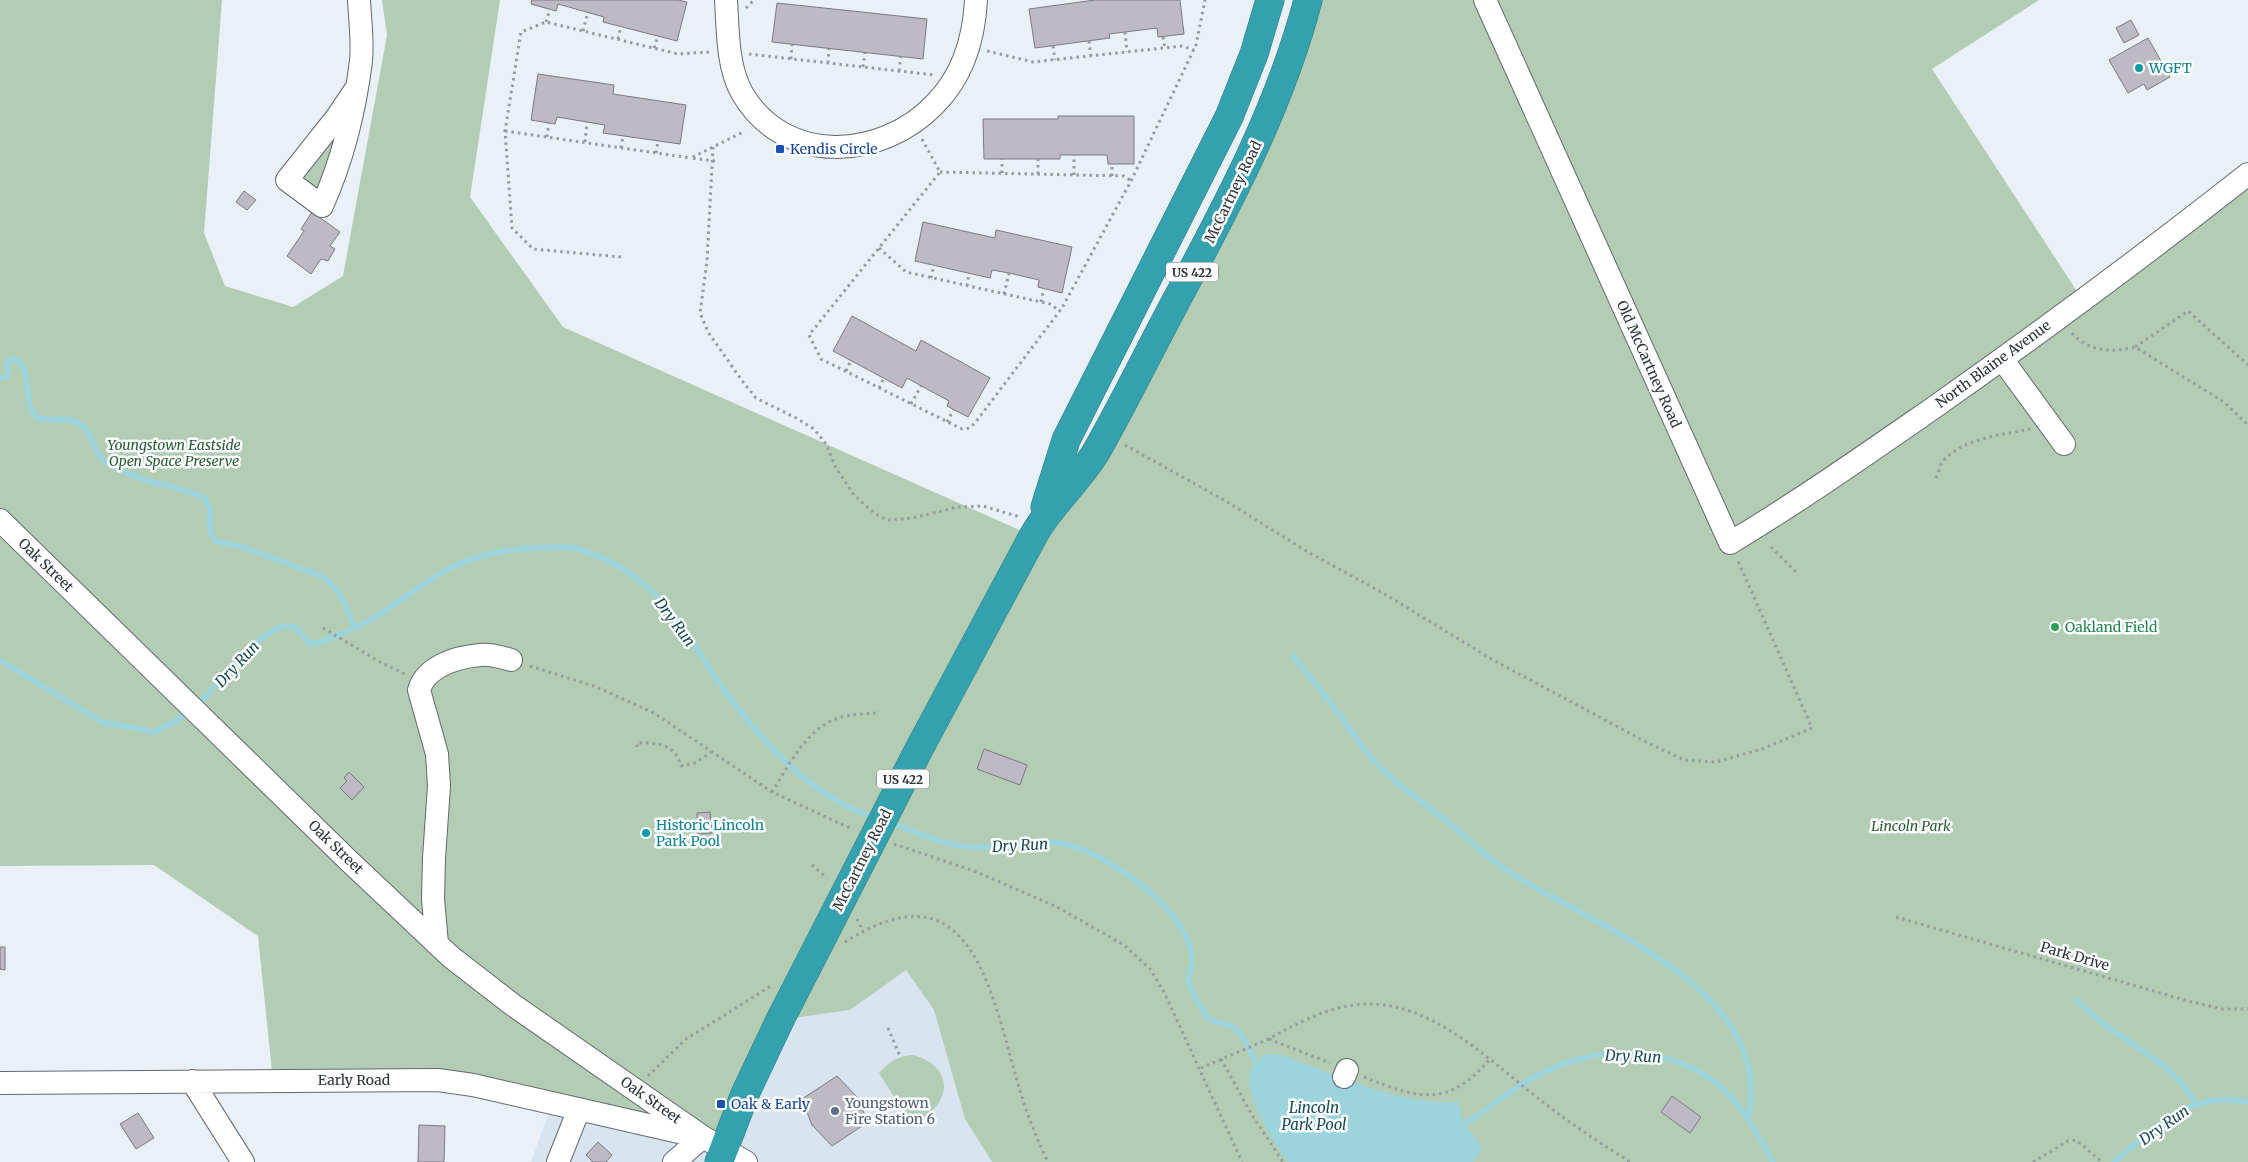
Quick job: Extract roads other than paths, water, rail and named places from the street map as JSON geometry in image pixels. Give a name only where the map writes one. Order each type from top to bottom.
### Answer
[{"type":"highway","name":"McCartney Road","points":[[1035,533],[1066,440],[1229,117],[1254,54],[1270,0]]},
{"type":"highway","name":"McCartney Road","points":[[723,1152],[745,1094],[780,1020],[918,751],[1035,533],[1094,453],[1209,240],[1258,141],[1290,62],[1308,0]]},
{"type":"street","points":[[357,87],[337,117],[287,180],[322,206],[337,172],[357,87],[361,60],[359,0]]},
{"type":"street","points":[[736,4],[730,53],[736,78],[752,109],[772,127],[796,140],[821,148],[846,147],[871,142],[895,133],[913,122],[935,104],[951,85],[970,44],[976,0]]},
{"type":"street","name":"Old McCartney Road","points":[[1485,0],[1730,543]]},
{"type":"street","name":"North Blaine Avenue","points":[[1730,543],[1871,452],[2002,359],[2248,174]]},
{"type":"street","points":[[2002,359],[2064,444]]},
{"type":"street","name":"Oak Street","points":[[0,520],[349,861],[437,944],[513,1006],[636,1089],[723,1152]]},
{"type":"street","points":[[437,944],[433,899],[439,786],[437,754],[419,690],[422,680],[442,665],[459,659],[481,655],[511,660]]},
{"type":"street","name":"Early Road","points":[[0,1083],[438,1080],[473,1085],[579,1109],[723,1152]]},
{"type":"street","points":[[192,1081],[243,1162]]},
{"type":"street","points":[[558,1162],[579,1109]]},
{"type":"street","points":[[674,1162],[723,1152]]},
{"type":"water","name":"Lincoln Park Pool","points":[[1265,1054],[1282,1055],[1368,1088],[1391,1094],[1436,1102],[1458,1102],[1464,1124],[1482,1148],[1473,1162],[1288,1162],[1262,1119],[1249,1081],[1250,1072],[1254,1064]]},
{"type":"waterway","points":[[0,378],[6,377],[8,374],[7,363],[11,359],[18,361],[26,375],[32,412],[37,417],[78,423],[87,431],[101,457],[117,469],[141,479],[203,497],[210,509],[210,530],[215,541],[242,547],[321,576],[338,592],[355,628]]},
{"type":"waterway","name":"Dry Run","points":[[197,707],[253,645],[278,628],[292,627],[298,630],[309,643],[315,644],[347,632],[370,620],[430,580],[473,558],[519,549],[542,547],[572,548],[607,560],[651,590],[678,620],[742,714],[775,751],[792,768],[830,797],[852,809],[875,818]]},
{"type":"waterway","points":[[1293,656],[1368,755],[1401,786],[1442,817],[1501,867],[1630,940],[1672,967],[1708,998],[1735,1033],[1750,1074],[1748,1120]]},
{"type":"waterway","name":"Dry Run","points":[[0,660],[102,722],[155,732],[189,713]]},
{"type":"waterway","name":"Dry Run","points":[[889,822],[938,840],[968,847],[978,848],[1028,842],[1048,842],[1066,845],[1103,859],[1121,870],[1154,896],[1179,924],[1190,948],[1192,958],[1189,975],[1191,989],[1207,1016],[1239,1032],[1256,1062]]},
{"type":"waterway","points":[[2076,1000],[2105,1025],[2160,1063],[2180,1081],[2195,1103]]},
{"type":"waterway","name":"Dry Run","points":[[1464,1124],[1530,1079],[1563,1064],[1611,1054],[1635,1054],[1659,1057],[1682,1064],[1704,1075],[1724,1090],[1745,1115],[1773,1162]]},
{"type":"waterway","name":"Dry Run","points":[[2114,1162],[2160,1124],[2191,1106],[2208,1101],[2248,1102]]},
{"type":"place","name":"WGFT","points":[[2139,68]]},
{"type":"place","name":"Kendis Circle","points":[[780,149]]},
{"type":"place","name":"Oakland Field","points":[[2055,627]]},
{"type":"place","name":"Historic Lincoln Park Pool","points":[[646,833]]},
{"type":"place","name":"Oak & Early","points":[[721,1104]]},
{"type":"place","name":"Youngstown Fire Station 6","points":[[835,1111]]},
{"type":"park label","name":"Youngstown Eastside Open Space Preserve","points":[[174,454]]},
{"type":"park label","name":"Lincoln Park","points":[[1911,826]]}]
